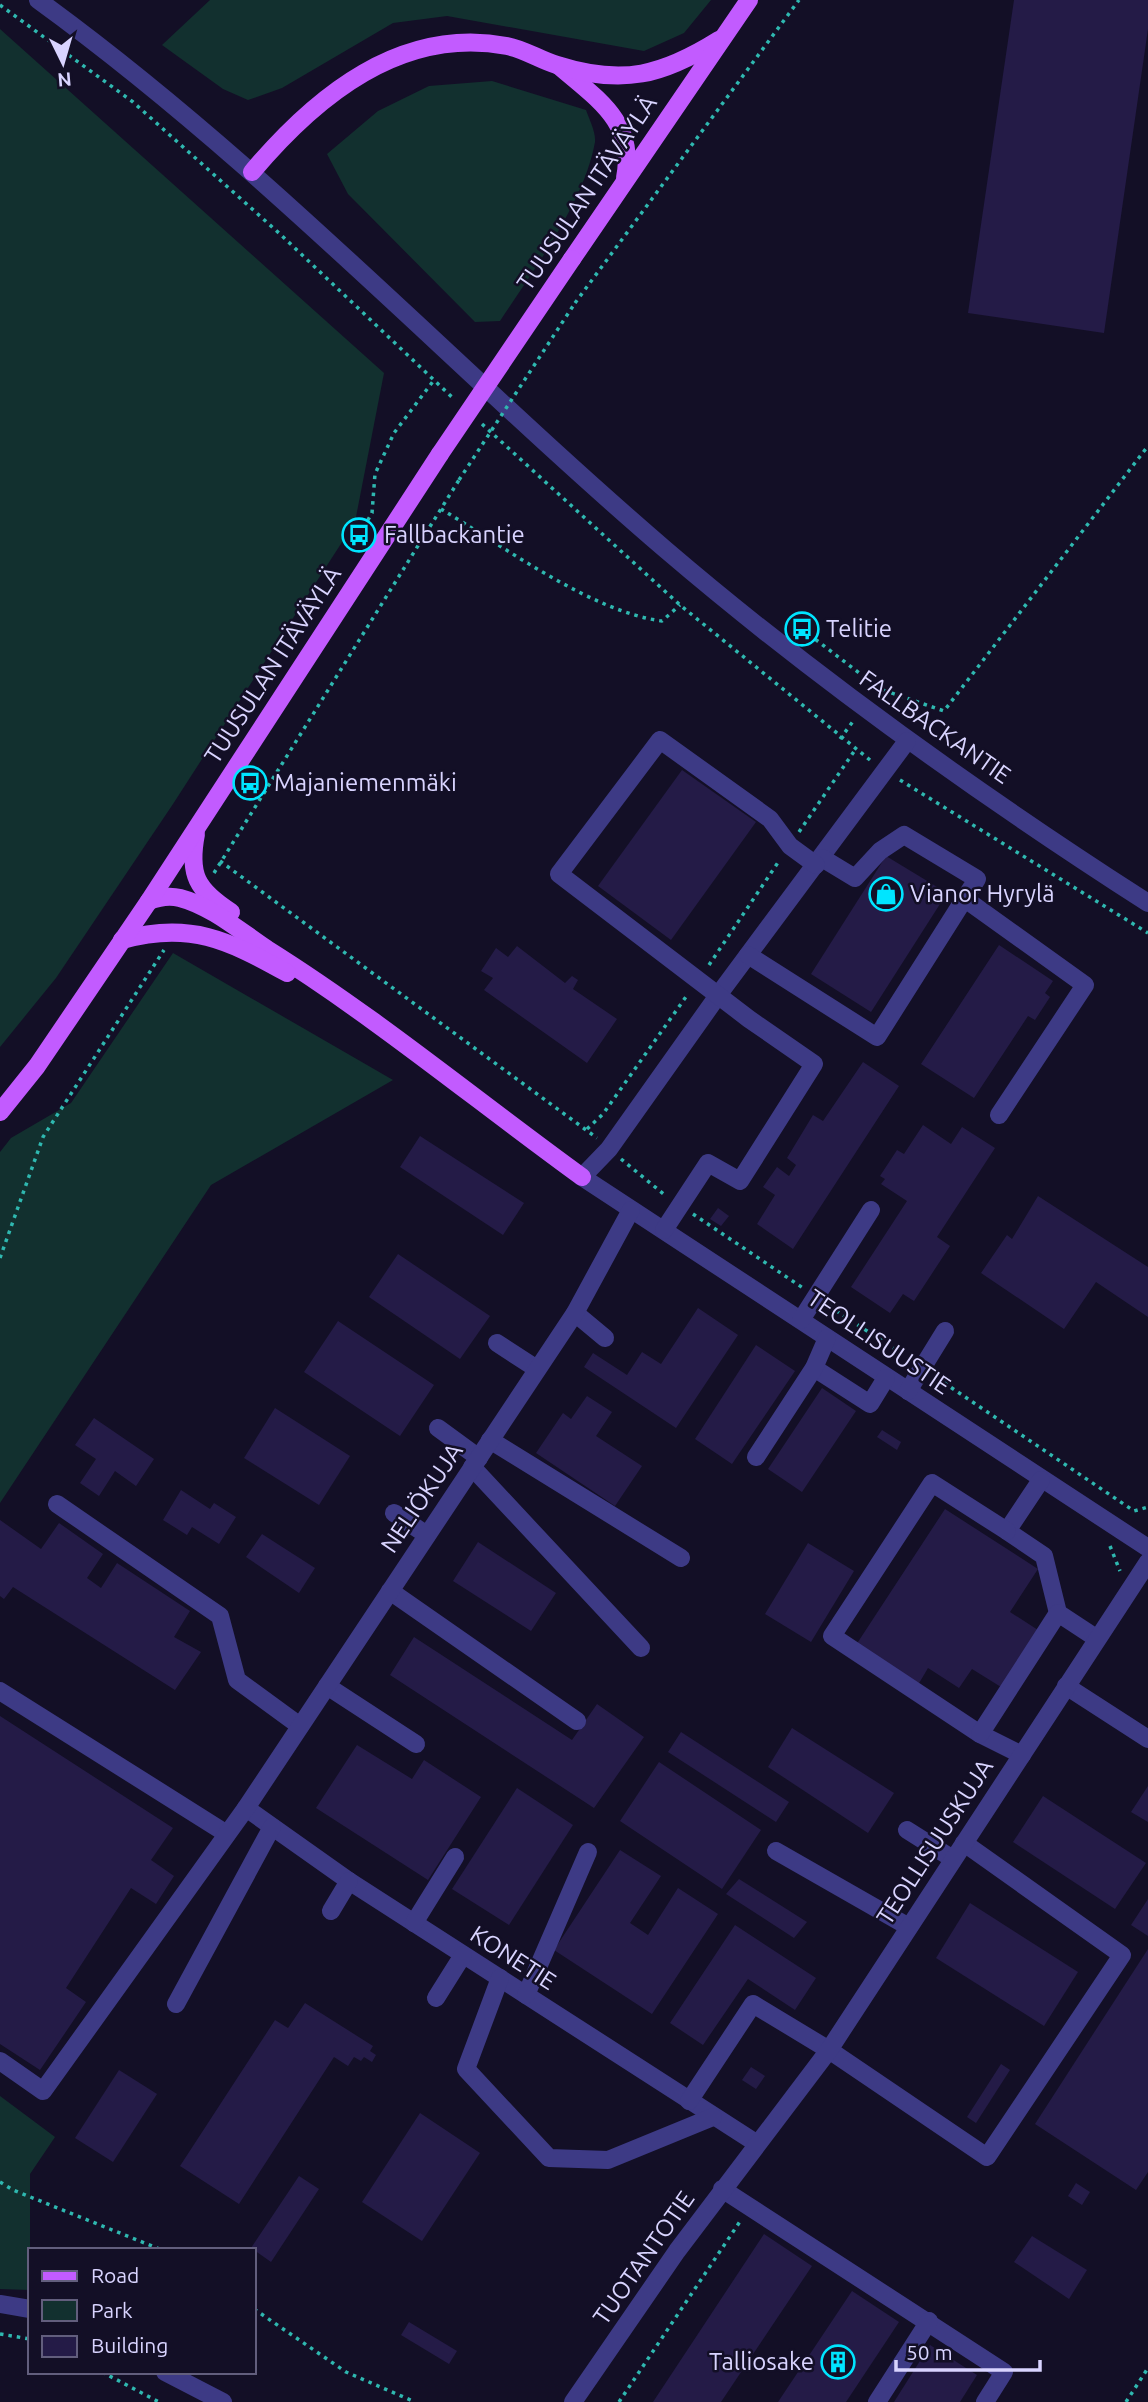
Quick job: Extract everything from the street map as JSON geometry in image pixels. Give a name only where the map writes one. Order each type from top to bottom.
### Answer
[{"type":"main road","name":"TUUSULAN ITÄVÄYLÄ","points":[[0,1112],[37,1066],[149,901],[440,454],[748,0]]},
{"type":"main road","points":[[252,172],[324,98],[360,73],[396,54],[451,44],[509,46],[559,66],[615,76],[639,76],[662,71],[687,60],[719,40]]},
{"type":"main road","points":[[559,66],[605,107],[618,123],[627,143],[628,159],[624,183]]},
{"type":"main road","points":[[197,826],[192,870],[209,896],[347,992],[381,1026]]},
{"type":"main road","points":[[149,901],[172,896],[209,911],[344,998],[582,1177]]},
{"type":"main road","points":[[122,940],[177,931],[229,944],[381,1026]]},
{"type":"street","name":"FALLBACKANTIE","points":[[38,0],[111,55],[252,172],[666,549],[907,741],[1148,903]]},
{"type":"street","points":[[664,1230],[708,1163],[740,1181],[814,1064],[749,1019],[719,993],[698,980],[559,874],[660,740],[770,819],[790,846],[855,878],[880,851],[904,835],[977,879],[877,1037],[748,955]]},
{"type":"street","points":[[582,1177],[609,1149],[719,993],[907,741]]},
{"type":"street","points":[[965,899],[1086,985],[999,1115]]},
{"type":"street","name":"TEOLLISUUSTIE","points":[[582,1177],[1148,1548]]},
{"type":"street","name":"NELIÖKUJA","points":[[0,2061],[43,2091],[246,1808],[575,1313],[631,1210]]},
{"type":"street","points":[[802,1320],[870,1210]]},
{"type":"street","points":[[575,1313],[605,1338]]},
{"type":"street","points":[[908,1391],[946,1331]]},
{"type":"street","points":[[756,1457],[814,1368],[827,1338]]},
{"type":"street","points":[[497,1343],[537,1369]]},
{"type":"street","points":[[814,1368],[870,1404],[886,1378]]},
{"type":"street","points":[[438,1428],[475,1462],[641,1648]]},
{"type":"street","points":[[490,1440],[681,1558]]},
{"type":"street","points":[[1007,1531],[1041,1480]]},
{"type":"street","points":[[1022,1755],[980,1734],[832,1636],[932,1483],[1044,1556],[1058,1613],[1096,1638]]},
{"type":"street","points":[[57,1504],[220,1616],[237,1680],[300,1727]]},
{"type":"street","points":[[394,1513],[428,1535]]},
{"type":"street","name":"TEOLLISUUSKUJA","points":[[756,2143],[830,2050],[1148,1562]]},
{"type":"street","points":[[390,1591],[577,1721]]},
{"type":"street","points":[[980,1734],[1058,1613]]},
{"type":"street","points":[[327,1686],[416,1744]]},
{"type":"street","points":[[1066,1686],[1148,1739]]},
{"type":"street","points":[[0,1691],[227,1835]]},
{"type":"street","name":"KONETIE","points":[[246,1808],[349,1881],[756,2143]]},
{"type":"street","points":[[176,2004],[272,1827]]},
{"type":"street","points":[[907,1830],[953,1859]]},
{"type":"street","points":[[689,2101],[753,2004],[830,2050],[987,2157],[1122,1955],[964,1843]]},
{"type":"street","points":[[776,1851],[909,1927]]},
{"type":"street","points":[[526,1995],[588,1852]]},
{"type":"street","points":[[414,1923],[455,1857]]},
{"type":"street","points":[[331,1910],[349,1881]]},
{"type":"street","points":[[436,1998],[463,1955]]},
{"type":"street","points":[[500,1978],[466,2069],[549,2158],[608,2160],[713,2117]]},
{"type":"street","name":"TUOTANTOTIE","points":[[573,2402],[756,2143]]},
{"type":"street","points":[[722,2189],[1004,2372],[985,2402]]},
{"type":"street","points":[[0,2304],[28,2309]]},
{"type":"street","points":[[877,2402],[929,2321]]},
{"type":"street","points":[[168,2374],[223,2402]]},
{"type":"path","points":[[215,870],[266,793],[458,480],[575,303],[799,0]]},
{"type":"path","points":[[359,535],[372,513],[375,474],[394,433],[434,380]]},
{"type":"path","points":[[802,629],[880,689],[944,711],[1148,446]]},
{"type":"path","points":[[441,509],[591,598],[638,618],[662,621],[680,605]]},
{"type":"path","points":[[587,1129],[603,1114],[698,980],[855,750]]},
{"type":"path","points":[[250,782],[266,793]]},
{"type":"path","points":[[0,1258],[43,1137],[167,946]]},
{"type":"path","points":[[0,2182],[13,2190],[157,2248]]},
{"type":"path","points":[[619,2402],[750,2207]]},
{"type":"path","points":[[256,2310],[346,2372],[415,2402]]},
{"type":"path","points":[[0,2334],[28,2339]]},
{"type":"path","points":[[1126,2402],[1148,2368]]},
{"type":"path","points":[[106,2374],[159,2402]]},
{"type":"green space","points":[[210,0],[711,0],[684,33],[644,51],[447,16],[393,23],[282,88],[248,100],[223,89],[162,45]]},
{"type":"green space","points":[[0,29],[384,373],[355,522],[173,804],[56,978],[0,1047]]},
{"type":"green space","points":[[492,81],[586,110],[595,142],[589,165],[569,212],[528,280],[500,321],[475,322],[348,194],[327,154],[378,111],[429,86]]},
{"type":"green space","points":[[173,953],[393,1080],[211,1185],[0,1503],[0,1152],[11,1138],[71,1103]]},
{"type":"green space","points":[[0,2096],[55,2137],[30,2174],[28,2290],[0,2289]]},
{"type":"building","points":[[1014,0],[1148,0],[1148,29],[1104,333],[968,313]]},
{"type":"building","points":[[682,770],[756,822],[671,940],[598,886]]},
{"type":"building","points":[[886,856],[947,893],[871,1012],[811,974]]},
{"type":"building","points":[[999,945],[1053,981],[1045,993],[1050,997],[1035,1020],[1028,1016],[974,1098],[921,1064]]},
{"type":"building","points":[[517,946],[565,983],[572,976],[578,980],[573,989],[617,1019],[587,1063],[484,990],[493,978],[481,971],[496,948],[508,957]]},
{"type":"building","points":[[863,1062],[899,1086],[793,1249],[757,1224],[775,1195],[763,1187],[777,1167],[789,1176],[796,1165],[787,1158],[813,1115],[823,1121]]},
{"type":"building","points":[[923,1125],[951,1144],[962,1127],[995,1148],[937,1237],[950,1246],[914,1301],[903,1294],[890,1313],[851,1287],[907,1201],[881,1184],[885,1179],[880,1176],[897,1150],[904,1154]]},
{"type":"building","points":[[420,1136],[524,1203],[503,1235],[400,1167]]},
{"type":"building","points":[[1038,1196],[1148,1267],[1148,1317],[1096,1282],[1064,1329],[981,1273],[1007,1235],[1012,1239]]},
{"type":"building","points":[[718,1208],[729,1216],[721,1226],[710,1219]]},
{"type":"building","points":[[398,1254],[490,1316],[460,1359],[369,1297]]},
{"type":"building","points":[[698,1308],[738,1335],[676,1428],[584,1367],[593,1353],[627,1375],[642,1352],[661,1364]]},
{"type":"building","points":[[338,1321],[434,1385],[400,1436],[304,1372]]},
{"type":"building","points":[[756,1345],[795,1371],[732,1464],[695,1439]]},
{"type":"building","points":[[822,1388],[856,1411],[802,1492],[768,1469]]},
{"type":"building","points":[[587,1396],[612,1412],[596,1436],[642,1466],[615,1506],[536,1453],[563,1413],[571,1419]]},
{"type":"building","points":[[275,1408],[350,1456],[319,1505],[244,1458]]},
{"type":"building","points":[[94,1418],[154,1459],[136,1486],[115,1471],[99,1496],[80,1483],[96,1459],[75,1445]]},
{"type":"building","points":[[882,1430],[901,1442],[897,1450],[877,1437]]},
{"type":"building","points":[[181,1490],[210,1509],[214,1503],[236,1517],[219,1544],[192,1527],[187,1535],[163,1520]]},
{"type":"building","points":[[945,1509],[1038,1569],[1010,1612],[1038,1630],[1001,1687],[972,1669],[959,1688],[928,1668],[918,1685],[856,1645]]},
{"type":"building","points":[[0,1520],[41,1549],[59,1523],[103,1554],[87,1578],[101,1588],[117,1563],[190,1611],[174,1637],[201,1652],[175,1690],[13,1587],[4,1599],[0,1596]]},
{"type":"building","points":[[262,1534],[315,1568],[299,1593],[246,1557]]},
{"type":"building","points":[[478,1542],[556,1593],[531,1631],[453,1581]]},
{"type":"building","points":[[808,1543],[854,1571],[811,1642],[765,1614]]},
{"type":"building","points":[[414,1637],[572,1740],[597,1704],[644,1737],[594,1808],[390,1675]]},
{"type":"building","points":[[0,1716],[173,1828],[151,1860],[174,1876],[156,1904],[131,1888],[66,1988],[86,2002],[40,2070],[0,2044]]},
{"type":"building","points":[[792,1728],[894,1793],[868,1833],[768,1767]]},
{"type":"building","points":[[681,1732],[789,1802],[776,1822],[668,1752]]},
{"type":"building","points":[[357,1745],[412,1779],[424,1760],[481,1797],[428,1880],[316,1808]]},
{"type":"building","points":[[659,1762],[761,1830],[722,1889],[620,1821]]},
{"type":"building","points":[[1148,1786],[1148,1822],[1131,1812]]},
{"type":"building","points":[[517,1788],[573,1825],[509,1925],[452,1889]]},
{"type":"building","points":[[1043,1796],[1146,1863],[1115,1909],[1013,1842]]},
{"type":"building","points":[[620,1850],[661,1876],[630,1923],[648,1935],[678,1888],[718,1914],[652,2014],[554,1950]]},
{"type":"building","points":[[739,1879],[807,1922],[794,1938],[726,1894]]},
{"type":"building","points":[[1148,1899],[1148,1936],[1131,1925]]},
{"type":"building","points":[[970,1903],[1078,1972],[1044,2026],[936,1958]]},
{"type":"building","points":[[735,1925],[816,1978],[795,2010],[748,1979],[703,2045],[670,2023]]},
{"type":"building","points":[[1148,1949],[1148,2172],[1136,2190],[1035,2124]]},
{"type":"building","points":[[305,2003],[373,2046],[370,2051],[376,2055],[372,2062],[364,2057],[361,2061],[354,2057],[348,2066],[334,2057],[239,2204],[180,2166],[275,2020],[288,2028]]},
{"type":"building","points":[[1001,2064],[1010,2070],[976,2123],[967,2117]]},
{"type":"building","points":[[751,2067],[765,2076],[756,2089],[742,2080]]},
{"type":"building","points":[[119,2070],[157,2094],[113,2162],[75,2138]]},
{"type":"building","points":[[420,2113],[480,2153],[422,2241],[362,2202]]},
{"type":"building","points":[[299,2176],[319,2189],[271,2262],[256,2252],[256,2248],[251,2248]]},
{"type":"building","points":[[1076,2183],[1090,2192],[1082,2205],[1068,2196]]},
{"type":"building","points":[[764,2234],[812,2266],[721,2402],[653,2402]]},
{"type":"building","points":[[1032,2236],[1087,2270],[1069,2299],[1014,2262]]},
{"type":"building","name":"Talliosake","points":[[852,2291],[899,2322],[846,2402],[778,2402]]},
{"type":"building","points":[[409,2322],[457,2351],[449,2364],[401,2335]]},
{"type":"building","points":[[930,2345],[977,2375],[960,2402],[894,2402]]},
{"type":"place","name":"Fallbackantie","points":[[359,535]]},
{"type":"place","name":"Telitie","points":[[802,629]]},
{"type":"place","name":"Majaniemenmäki","points":[[250,783]]},
{"type":"place","name":"Vianor Hyrylä","points":[[886,894]]},
{"type":"place","name":"Talliosake","points":[[838,2362]]}]
